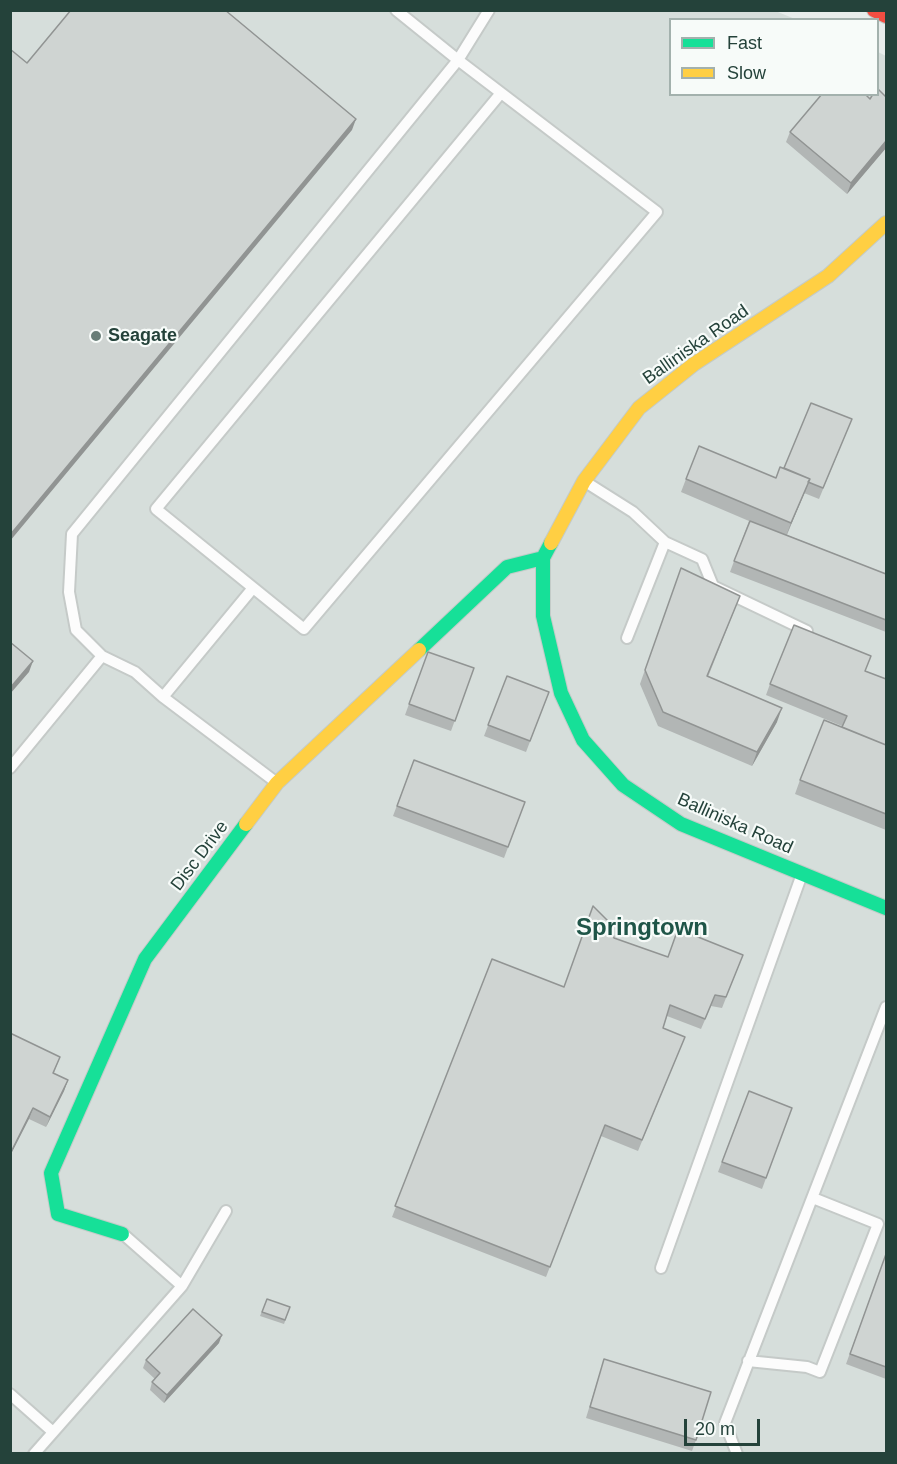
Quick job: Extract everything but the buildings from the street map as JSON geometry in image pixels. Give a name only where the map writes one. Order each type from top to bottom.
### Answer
[{"type":"main road","points":[[874,10],[886,16]]},
{"type":"main road","name":"Balliniska Road","points":[[886,223],[828,276],[694,364],[639,408],[584,481],[543,558],[543,616],[561,693],[583,740],[623,785],[681,824],[886,908]]},
{"type":"main road","name":"Disc Drive","points":[[122,1234],[58,1214],[51,1173],[145,959],[277,783],[507,567],[543,558]]},
{"type":"lane","points":[[396,10],[657,212],[304,629],[156,509],[501,93]]},
{"type":"lane","points":[[277,783],[164,697],[135,672],[102,656],[76,630],[69,592],[72,534],[458,60],[489,10]]},
{"type":"lane","points":[[584,481],[633,512],[665,542],[702,559],[713,586],[816,635]]},
{"type":"lane","points":[[627,638],[665,542]]},
{"type":"lane","points":[[164,697],[254,588]]},
{"type":"lane","points":[[10,768],[102,656]]},
{"type":"lane","points":[[661,1268],[802,874]]},
{"type":"lane","points":[[737,1454],[724,1423],[886,1006]]},
{"type":"lane","points":[[748,1361],[807,1367],[820,1372],[878,1224],[813,1198]]},
{"type":"lane","points":[[34,1454],[182,1286],[226,1211]]},
{"type":"lane","points":[[122,1234],[182,1286]]},
{"type":"lane","points":[[10,1394],[53,1432]]},
{"type":"shaded area","points":[[773,10],[793,18],[669,18],[669,96],[879,96],[879,52],[886,56],[886,1453],[11,1453],[10,11]]},
{"type":"traffic: fast","points":[[551,543],[543,558],[543,616],[561,693],[583,740],[623,785],[681,824],[886,908]]},
{"type":"traffic: fast","points":[[419,650],[507,567],[543,558]]},
{"type":"traffic: fast","points":[[122,1234],[58,1214],[51,1173],[145,959],[246,824]]},
{"type":"traffic: slow","points":[[551,543],[584,481],[639,408],[694,364],[828,276],[886,223]]},
{"type":"traffic: slow","points":[[246,824],[277,783],[419,650]]},
{"type":"traffic: jam","points":[[874,10],[886,16]]},
{"type":"place","name":"Seagate","points":[[96,336]]},
{"type":"district","name":"Springtown","points":[[642,928]]}]
